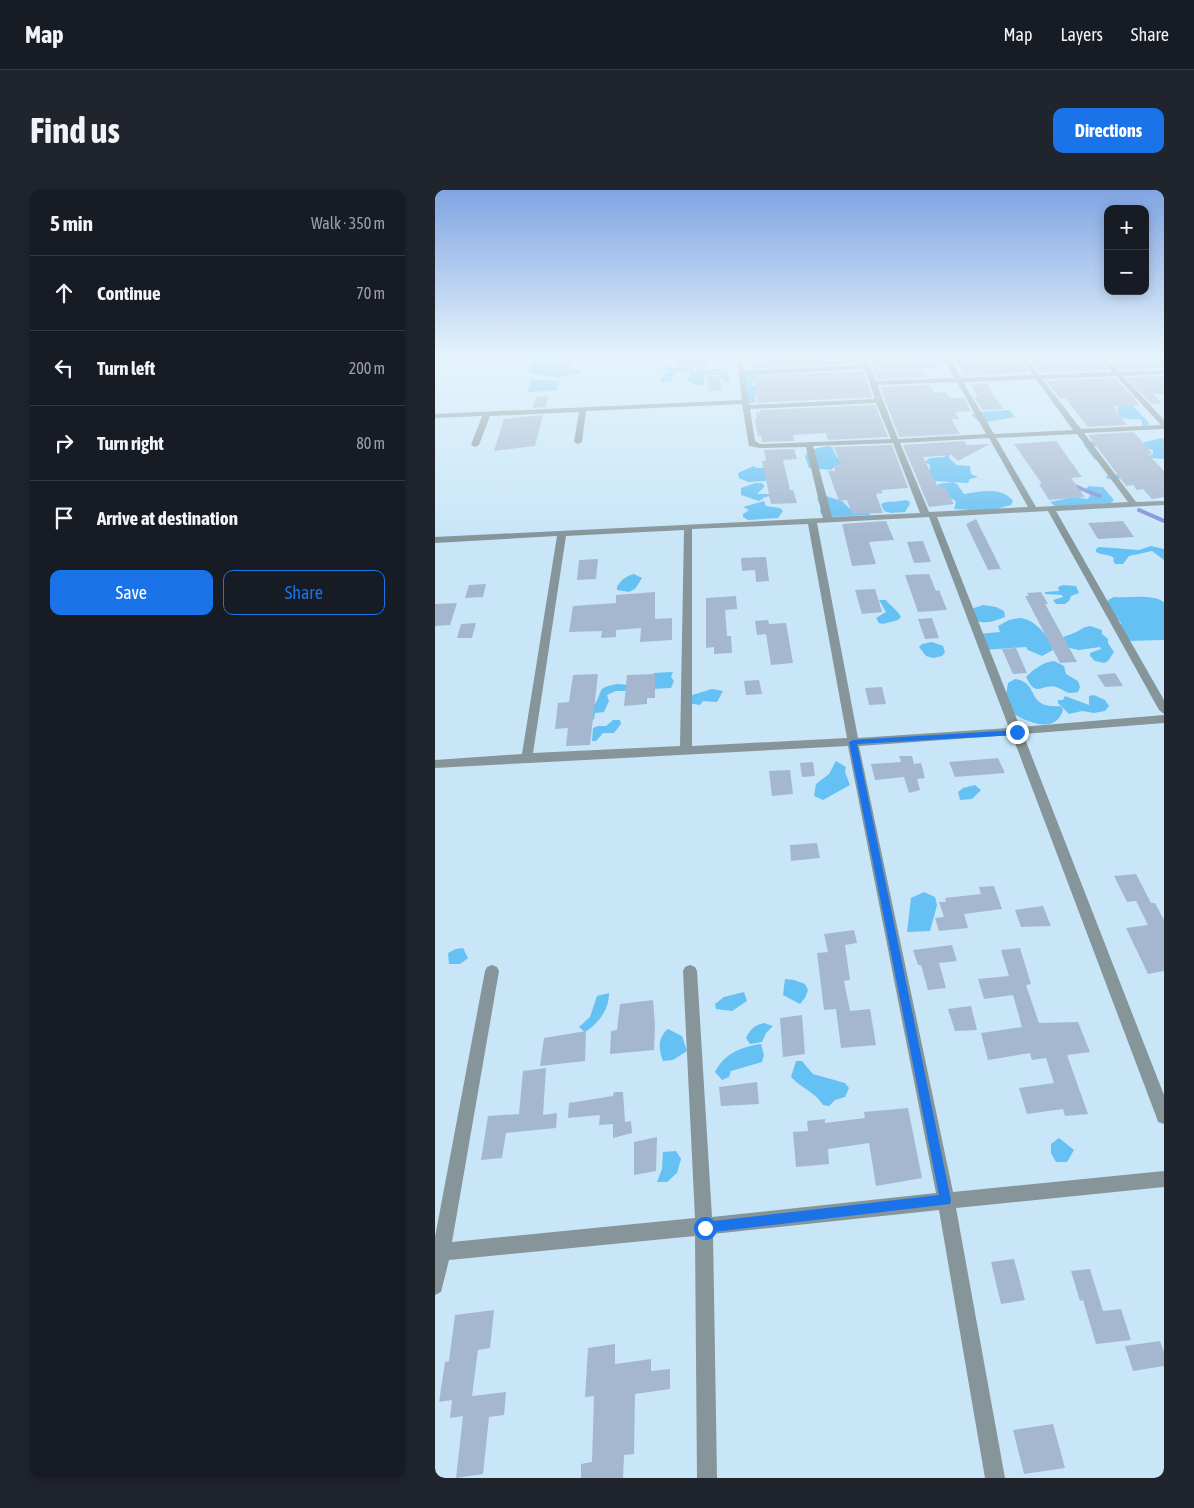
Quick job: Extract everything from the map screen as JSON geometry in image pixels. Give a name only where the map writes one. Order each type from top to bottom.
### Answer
[{"type":"street","points":[[475,445],[486,416]]},
{"type":"street","points":[[578,442],[582,416]]},
{"type":"street","points":[[747,416],[753,444],[760,446],[896,441],[1164,426]]},
{"type":"street","points":[[885,416],[929,514],[1017,732],[1164,1116]]},
{"type":"street","points":[[979,416],[1034,510]]},
{"type":"street","points":[[1067,416],[1133,504]]},
{"type":"street","points":[[1155,416],[1164,426]]},
{"type":"street","points":[[809,445],[828,520]]},
{"type":"street","points":[[436,542],[812,520],[1164,503]]},
{"type":"street","points":[[1051,509],[1164,710]]},
{"type":"street","points":[[812,520],[853,742],[946,1200],[995,1478]]},
{"type":"street","points":[[686,749],[688,527]]},
{"type":"street","points":[[527,757],[562,534]]},
{"type":"street","points":[[435,764],[527,757],[853,742],[1017,732],[1164,719]]},
{"type":"street","points":[[435,1286],[438,1252],[492,971]]},
{"type":"street","points":[[690,971],[705,1228],[707,1478]]},
{"type":"street","points":[[438,1252],[705,1228],[946,1200],[1164,1179]]},
{"type":"shaded area","points":[[972,416],[1015,417],[981,423]]},
{"type":"shaded area","points":[[1121,416],[1142,416],[1149,423],[1148,426],[1142,425],[1142,420],[1123,418]]},
{"type":"shaded area","points":[[1098,434],[1103,435],[1109,444],[1090,447],[1095,453],[1100,455],[1101,460],[1095,460],[1083,444],[1097,440],[1095,436]]},
{"type":"shaded area","points":[[1161,438],[1164,439],[1164,459],[1151,458],[1149,456],[1153,454],[1153,451],[1150,449],[1132,450],[1136,455],[1142,456],[1144,459],[1132,461],[1142,467],[1147,478],[1107,479],[1106,476],[1134,473],[1125,463],[1130,461],[1119,457],[1109,444],[1110,441],[1131,440],[1142,443]]},
{"type":"shaded area","points":[[827,446],[832,447],[837,458],[845,458],[844,465],[835,466],[831,470],[809,468],[805,456],[809,450]]},
{"type":"shaded area","points":[[949,452],[949,458],[957,465],[970,466],[971,474],[978,477],[970,479],[968,483],[935,481],[926,471],[930,470],[930,465],[925,462],[930,458],[944,457]]},
{"type":"shaded area","points":[[754,466],[756,468],[765,468],[769,475],[765,481],[748,482],[739,478],[738,473]]},
{"type":"shaded area","points":[[953,482],[957,484],[964,494],[984,491],[997,492],[1003,493],[1013,501],[1011,505],[989,511],[954,509],[956,502],[953,499],[945,498],[936,487],[939,484]]},
{"type":"shaded area","points":[[755,483],[762,483],[765,486],[757,494],[773,494],[774,496],[765,497],[759,501],[741,495],[741,488]]},
{"type":"shaded area","points":[[1088,486],[1103,487],[1114,500],[1111,503],[1056,507],[1050,502],[1074,497],[1088,499],[1090,495],[1085,492]]},
{"type":"shaded area","points":[[826,496],[842,501],[850,509],[859,508],[872,512],[869,515],[822,516],[821,506],[817,499]]},
{"type":"shaded area","points":[[764,501],[766,506],[780,508],[783,511],[778,518],[748,520],[743,517],[743,514],[749,510],[743,507]]},
{"type":"shaded area","points":[[909,501],[910,504],[905,512],[891,513],[884,511],[881,504],[886,502]]},
{"type":"shaded area","points":[[1151,546],[1164,549],[1164,560],[1152,551],[1129,556],[1123,564],[1115,564],[1114,558],[1096,552],[1096,549],[1099,547],[1139,550]]},
{"type":"shaded area","points":[[634,574],[642,578],[635,589],[629,592],[617,590],[622,580]]},
{"type":"shaded area","points":[[1063,585],[1076,586],[1079,593],[1071,596],[1065,604],[1056,604],[1053,600],[1063,597],[1062,595],[1045,594],[1045,592],[1059,591],[1058,587]]},
{"type":"shaded area","points":[[1114,597],[1147,597],[1164,602],[1164,640],[1126,641],[1119,629],[1121,623],[1106,605],[1108,600]]},
{"type":"shaded area","points":[[879,600],[886,600],[901,617],[898,620],[883,624],[879,623],[876,618],[886,612]]},
{"type":"shaded area","points":[[983,605],[996,607],[1004,611],[1005,617],[989,622],[972,619],[968,610]]},
{"type":"shaded area","points":[[1019,618],[1035,624],[1048,639],[1053,650],[1042,656],[1028,650],[1026,647],[985,650],[979,634],[1000,632],[998,626],[1009,620]]},
{"type":"shaded area","points":[[1090,626],[1102,630],[1102,634],[1108,639],[1108,643],[1114,652],[1108,661],[1104,663],[1095,661],[1090,656],[1090,653],[1101,649],[1100,647],[1079,650],[1065,647],[1062,638]]},
{"type":"shaded area","points":[[932,642],[943,646],[945,652],[942,656],[933,658],[926,656],[919,647],[922,644]]},
{"type":"shaded area","points":[[1054,661],[1064,666],[1066,674],[1078,681],[1080,687],[1078,692],[1068,693],[1051,686],[1036,689],[1030,684],[1026,677],[1029,674],[1042,664]]},
{"type":"shaded area","points":[[673,672],[671,677],[674,681],[671,688],[650,689],[650,676],[654,673]]},
{"type":"shaded area","points":[[1015,679],[1023,681],[1028,685],[1037,700],[1042,703],[1049,706],[1061,706],[1063,710],[1054,723],[1039,724],[1010,712],[1006,695],[1008,683]]},
{"type":"shaded area","points":[[617,684],[630,685],[630,691],[616,691],[607,695],[609,701],[604,712],[595,713],[594,719],[587,723],[590,705],[595,704],[601,690]]},
{"type":"shaded area","points":[[712,689],[723,691],[717,702],[703,701],[700,705],[687,703],[686,697]]},
{"type":"shaded area","points":[[1094,695],[1105,700],[1109,706],[1105,711],[1094,713],[1082,711],[1069,714],[1058,703],[1058,700],[1063,700],[1065,696],[1089,705],[1089,696]]},
{"type":"shaded area","points":[[613,720],[620,720],[621,724],[614,733],[603,733],[596,741],[592,741],[593,728],[606,726]]},
{"type":"shaded area","points":[[836,761],[846,767],[845,772],[850,785],[823,800],[814,796],[816,784],[829,774]]},
{"type":"shaded area","points":[[975,785],[981,790],[972,799],[960,800],[958,792],[963,788]]},
{"type":"shaded area","points":[[924,892],[935,897],[937,905],[930,931],[907,932],[911,898]]},
{"type":"shaded area","points":[[463,948],[468,958],[460,964],[449,964],[448,953]]},
{"type":"shaded area","points":[[785,979],[805,984],[808,990],[800,1004],[783,995]]},
{"type":"shaded area","points":[[744,992],[747,1001],[732,1011],[716,1009],[715,1004],[724,997]]},
{"type":"shaded area","points":[[609,993],[609,999],[602,1016],[585,1032],[579,1027],[590,1017],[597,996]]},
{"type":"shaded area","points":[[764,1023],[773,1026],[766,1033],[762,1042],[750,1044],[746,1038],[749,1033],[753,1028]]},
{"type":"shaded area","points":[[668,1029],[682,1036],[687,1051],[673,1060],[663,1061],[660,1044],[662,1036]]},
{"type":"shaded area","points":[[761,1044],[764,1055],[762,1062],[731,1071],[729,1077],[722,1080],[715,1072],[719,1065],[734,1052]]},
{"type":"shaded area","points":[[796,1061],[802,1061],[813,1074],[845,1083],[849,1088],[845,1097],[835,1100],[829,1106],[823,1105],[791,1077]]},
{"type":"shaded area","points":[[1059,1138],[1074,1150],[1067,1162],[1056,1162],[1051,1153],[1051,1144]]},
{"type":"shaded area","points":[[676,1151],[681,1159],[677,1173],[667,1182],[657,1182],[662,1169],[663,1152]]},
{"type":"building","points":[[543,416],[535,446],[494,451],[504,419]]},
{"type":"building","points":[[757,416],[880,416],[888,437],[828,440],[826,433],[793,435],[794,441],[762,442],[761,436],[758,436],[755,419],[757,419]]},
{"type":"building","points":[[891,416],[957,416],[959,419],[951,419],[960,434],[899,437]]},
{"type":"building","points":[[1079,416],[1120,416],[1127,425],[1088,427]]},
{"type":"building","points":[[1134,432],[1152,454],[1148,454],[1164,471],[1164,497],[1152,499],[1143,489],[1137,490],[1133,485],[1126,486],[1088,435]]},
{"type":"building","points":[[964,441],[967,445],[990,444],[958,461],[951,455],[923,457],[938,487],[944,486],[954,504],[929,507],[903,445]]},
{"type":"building","points":[[1056,441],[1082,477],[1071,478],[1085,497],[1049,500],[1039,484],[1042,484],[1014,444]]},
{"type":"building","points":[[892,445],[908,488],[881,490],[883,493],[876,494],[883,513],[852,514],[847,500],[839,501],[828,471],[835,471],[834,466],[841,466],[834,447]]},
{"type":"building","points":[[794,449],[797,459],[783,460],[790,490],[793,490],[797,503],[771,504],[762,461],[766,461],[764,450]]},
{"type":"building","points":[[976,519],[1001,569],[988,570],[966,524]]},
{"type":"building","points":[[886,521],[894,540],[869,542],[876,564],[852,566],[842,524]]},
{"type":"building","points":[[1123,521],[1134,537],[1098,539],[1088,523]]},
{"type":"building","points":[[923,541],[931,562],[914,563],[907,542]]},
{"type":"building","points":[[766,557],[769,581],[756,582],[755,570],[742,571],[741,558]]},
{"type":"building","points":[[598,559],[596,579],[577,580],[579,560]]},
{"type":"building","points":[[929,574],[936,591],[939,590],[947,610],[918,612],[905,575]]},
{"type":"building","points":[[486,584],[483,597],[465,598],[469,585]]},
{"type":"building","points":[[875,589],[882,612],[862,614],[855,590]]},
{"type":"building","points":[[655,592],[655,619],[672,618],[672,640],[640,642],[641,628],[616,630],[616,637],[601,638],[602,631],[569,632],[573,606],[616,603],[616,595]]},
{"type":"building","points":[[1041,592],[1048,604],[1045,604],[1077,662],[1060,663],[1025,596],[1029,596],[1027,593]]},
{"type":"building","points":[[736,596],[737,609],[725,610],[727,636],[731,636],[732,653],[714,654],[714,647],[706,648],[706,598]]},
{"type":"building","points":[[457,603],[450,625],[435,626],[435,604]]},
{"type":"building","points":[[932,618],[939,638],[925,639],[918,619]]},
{"type":"building","points":[[768,620],[769,624],[786,623],[793,663],[771,665],[766,634],[757,635],[755,621]]},
{"type":"building","points":[[476,623],[472,638],[457,638],[461,624]]},
{"type":"building","points":[[1016,648],[1027,673],[1013,674],[1002,649]]},
{"type":"building","points":[[1115,673],[1123,686],[1105,687],[1097,675]]},
{"type":"building","points":[[598,674],[590,745],[566,746],[568,728],[555,729],[558,703],[569,702],[573,675]]},
{"type":"building","points":[[655,674],[655,698],[647,698],[647,704],[624,706],[627,675]]},
{"type":"building","points":[[759,680],[762,694],[746,695],[744,681]]},
{"type":"building","points":[[882,687],[886,704],[869,705],[865,688]]},
{"type":"building","points":[[899,756],[912,756],[914,764],[921,763],[925,778],[917,779],[920,790],[909,793],[904,777],[875,780],[871,764],[901,762]]},
{"type":"building","points":[[998,758],[1005,773],[955,777],[949,762]]},
{"type":"building","points":[[813,762],[815,776],[802,777],[800,763]]},
{"type":"building","points":[[790,770],[793,794],[772,796],[769,771]]},
{"type":"building","points":[[817,843],[820,858],[791,861],[790,845]]},
{"type":"building","points":[[1136,874],[1151,903],[1155,903],[1164,920],[1164,971],[1148,974],[1126,928],[1148,925],[1136,901],[1127,902],[1114,876]]},
{"type":"building","points":[[994,886],[1002,909],[964,914],[968,928],[939,931],[935,918],[944,917],[939,902],[946,902],[945,898],[981,894],[979,887]]},
{"type":"building","points":[[1043,906],[1051,926],[1021,927],[1015,910]]},
{"type":"building","points":[[854,930],[857,943],[845,945],[850,980],[844,981],[850,1011],[870,1009],[876,1045],[841,1048],[836,1009],[824,1010],[817,953],[828,952],[824,934]]},
{"type":"building","points":[[952,945],[957,961],[939,963],[946,988],[928,990],[921,965],[918,965],[913,950]]},
{"type":"building","points":[[1020,948],[1031,984],[1026,985],[1039,1023],[1078,1022],[1090,1052],[1067,1055],[1088,1114],[1065,1116],[1063,1109],[1027,1114],[1019,1088],[1054,1083],[1046,1058],[1032,1060],[1030,1053],[988,1060],[981,1033],[1022,1027],[1013,995],[984,999],[978,979],[1009,976],[1001,950]]},
{"type":"building","points":[[653,1000],[655,1024],[654,1050],[610,1054],[611,1031],[617,1030],[620,1004]]},
{"type":"building","points":[[971,1006],[977,1030],[955,1031],[948,1009]]},
{"type":"building","points":[[802,1015],[805,1054],[783,1057],[780,1018]]},
{"type":"building","points":[[586,1031],[585,1061],[540,1066],[544,1038]]},
{"type":"building","points":[[546,1068],[543,1115],[557,1113],[556,1128],[506,1133],[502,1158],[481,1160],[488,1116],[519,1114],[523,1071]]},
{"type":"building","points":[[757,1082],[759,1104],[721,1106],[719,1087]]},
{"type":"building","points":[[614,1092],[623,1092],[625,1122],[631,1121],[632,1133],[613,1138],[613,1124],[599,1125],[600,1115],[568,1118],[569,1103],[613,1096]]},
{"type":"building","points":[[908,1108],[922,1178],[876,1186],[869,1143],[828,1149],[829,1164],[796,1167],[793,1132],[808,1131],[807,1121],[825,1119],[825,1123],[865,1118],[864,1112]]},
{"type":"building","points":[[657,1137],[656,1171],[634,1175],[634,1142]]},
{"type":"building","points":[[1014,1259],[1025,1300],[1001,1304],[991,1262]]},
{"type":"building","points":[[1090,1269],[1103,1311],[1121,1309],[1131,1340],[1096,1344],[1083,1300],[1080,1301],[1071,1271]]},
{"type":"building","points":[[494,1310],[490,1348],[478,1350],[472,1396],[506,1392],[504,1415],[489,1417],[483,1474],[456,1478],[463,1416],[450,1418],[452,1400],[439,1402],[445,1362],[449,1361],[455,1315]]},
{"type":"building","points":[[1160,1341],[1164,1352],[1164,1366],[1133,1371],[1125,1346]]},
{"type":"building","points":[[615,1344],[615,1364],[651,1359],[651,1371],[670,1369],[670,1389],[635,1394],[634,1454],[624,1455],[623,1478],[581,1478],[581,1464],[592,1462],[594,1396],[585,1397],[588,1348]]},
{"type":"building","points":[[1053,1424],[1065,1468],[1024,1474],[1013,1430]]},
{"type":"waterway","points":[[1073,485],[1080,488]]},
{"type":"waterway","points":[[1077,487],[1100,496]]},
{"type":"waterway","points":[[1139,510],[1164,521]]},
{"type":"route","points":[[705,1228],[946,1200],[853,742],[1017,732]]}]
